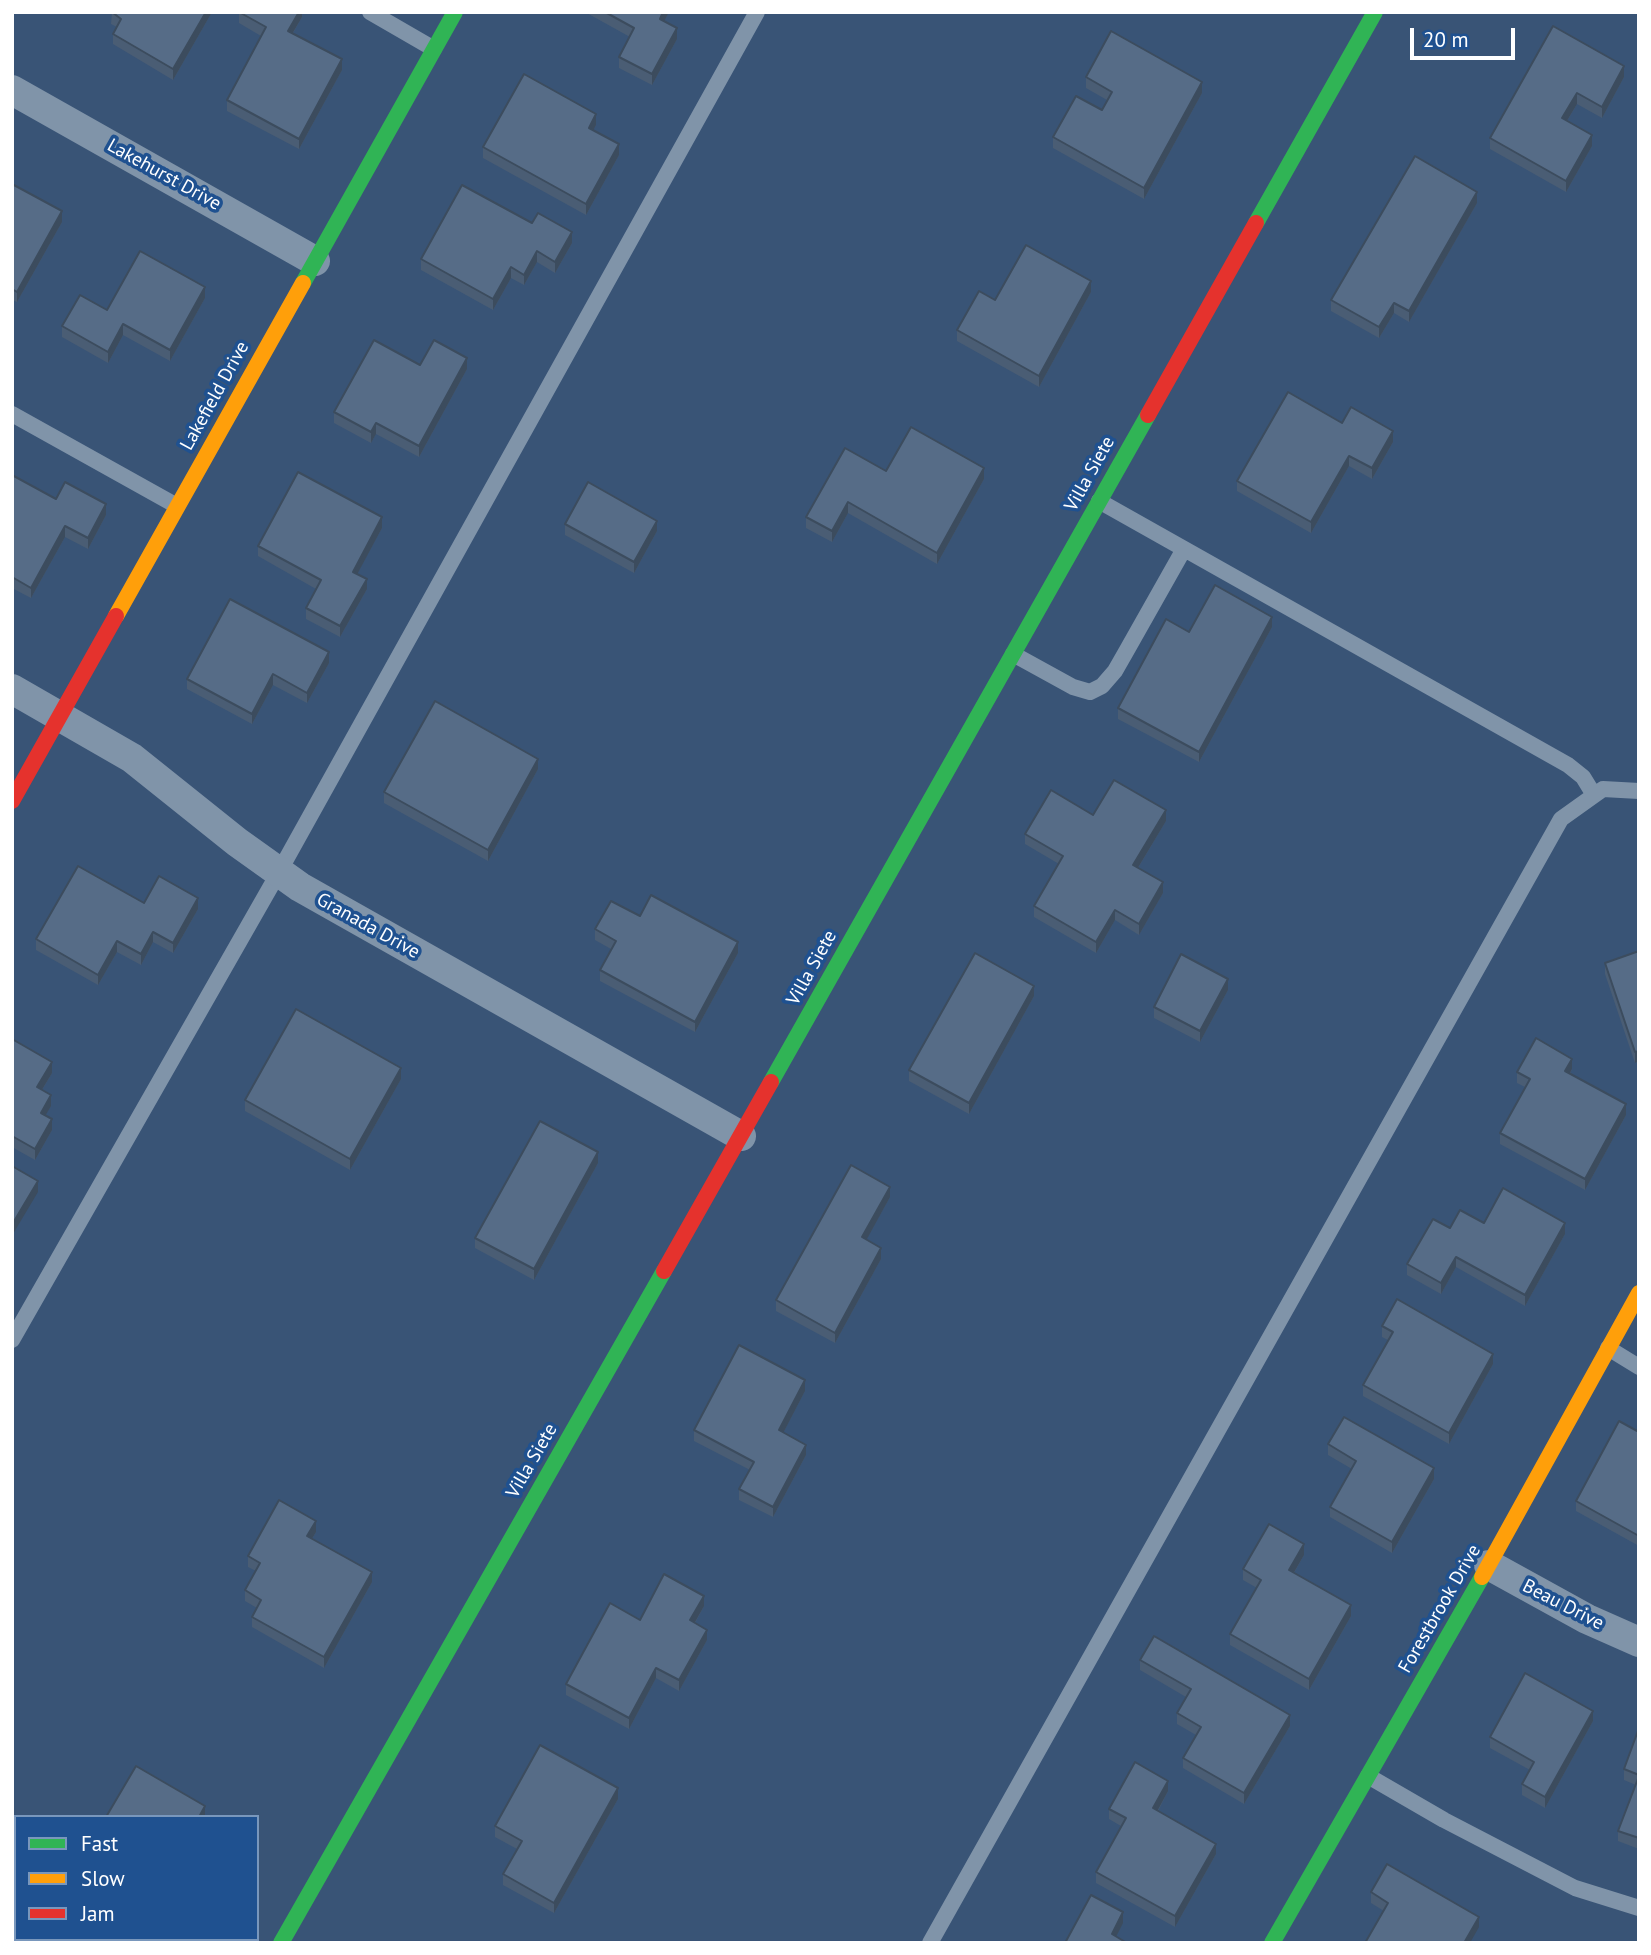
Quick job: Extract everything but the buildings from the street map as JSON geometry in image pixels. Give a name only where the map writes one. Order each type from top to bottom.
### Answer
[{"type":"street","name":"Lakefield Drive","points":[[12,800],[454,12]]},
{"type":"street","name":"Villa Siete","points":[[281,1943],[741,1136],[1375,12]]},
{"type":"street","name":"Lakehurst Drive","points":[[12,90],[315,261]]},
{"type":"street","name":"Granada Drive","points":[[12,689],[132,758],[237,842],[312,894],[741,1136]]},
{"type":"street","name":"Forestbrook Drive","points":[[1272,1943],[1489,1565],[1639,1293]]},
{"type":"street","name":"Beau Drive","points":[[1489,1565],[1587,1619],[1639,1642]]},
{"type":"lane","points":[[370,12],[434,49]]},
{"type":"lane","points":[[12,1340],[279,872],[757,12]]},
{"type":"lane","points":[[12,414],[177,506]]},
{"type":"lane","points":[[1099,501],[1568,765],[1583,777],[1594,795]]},
{"type":"lane","points":[[1013,654],[1073,687],[1090,692],[1102,686],[1121,661],[1184,549]]},
{"type":"lane","points":[[930,1943],[1560,819],[1603,789],[1639,791]]},
{"type":"lane","points":[[1608,1348],[1639,1367]]},
{"type":"lane","points":[[1368,1776],[1575,1888],[1639,1908]]},
{"type":"traffic: fast","points":[[303,283],[455,12]]},
{"type":"traffic: fast","points":[[1256,223],[1375,12]]},
{"type":"traffic: fast","points":[[771,1082],[1148,415]]},
{"type":"traffic: fast","points":[[281,1943],[664,1271]]},
{"type":"traffic: fast","points":[[1272,1943],[1482,1577]]},
{"type":"traffic: slow","points":[[116,616],[303,283]]},
{"type":"traffic: slow","points":[[1482,1577],[1639,1293]]},
{"type":"traffic: jam","points":[[1148,415],[1256,223]]},
{"type":"traffic: jam","points":[[12,801],[116,616]]},
{"type":"traffic: jam","points":[[664,1271],[771,1082]]}]
